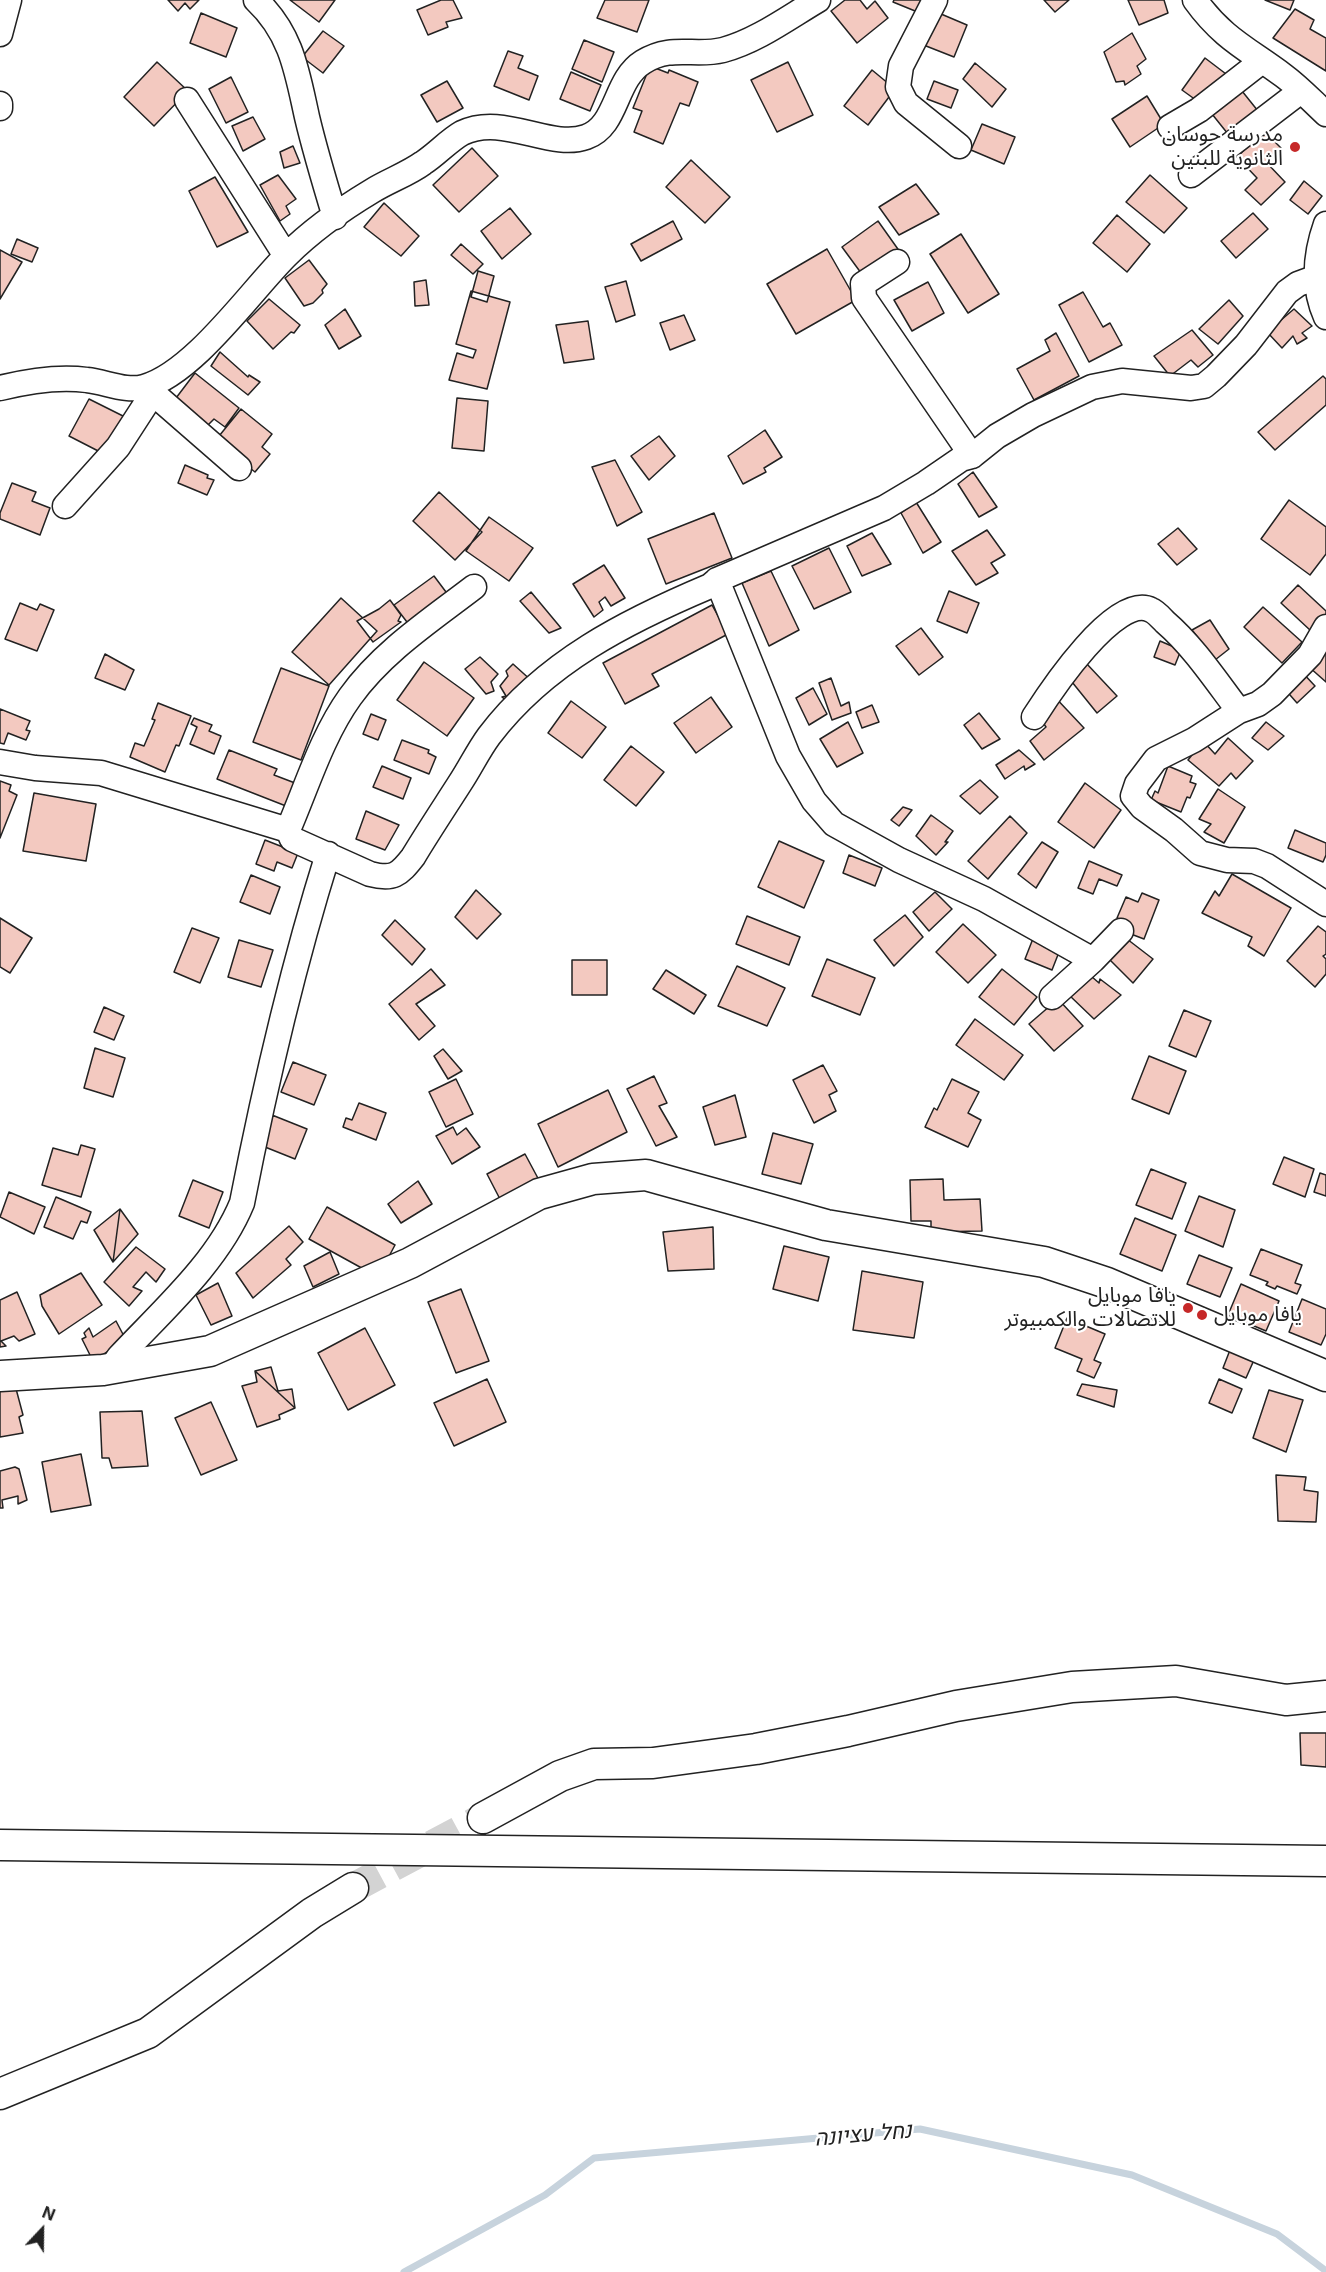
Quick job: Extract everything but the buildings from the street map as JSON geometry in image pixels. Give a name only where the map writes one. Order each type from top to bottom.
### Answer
[{"type":"main road","points":[[0,1376],[103,1370],[210,1351],[410,1263],[538,1194],[593,1179],[646,1175],[826,1225],[1044,1262],[1107,1283],[1325,1371]]},
{"type":"main road","points":[[483,1818],[560,1776],[594,1764],[653,1763],[756,1749],[956,1706],[1072,1686],[1176,1681],[1286,1700],[1326,1696]]},
{"type":"main road","points":[[0,1845],[1326,1861]]},
{"type":"main road","points":[[0,2094],[148,2033],[312,1913],[353,1888]]},
{"type":"street","points":[[0,34],[9,0]]},
{"type":"street","points":[[256,0],[279,27],[287,40],[296,64],[308,119],[335,217]]},
{"type":"street","points":[[65,506],[118,447],[150,390],[195,355],[286,256],[372,191],[422,164],[456,136],[474,127],[487,126],[561,139],[587,137],[601,129],[610,115],[626,77],[634,68],[648,59],[665,52],[707,52],[733,47],[819,0]]},
{"type":"street","points":[[935,0],[901,66],[897,87],[912,109],[958,146]]},
{"type":"street","points":[[1195,0],[1228,38],[1299,89],[1326,114]]},
{"type":"street","points":[[1170,127],[1199,110],[1262,61]]},
{"type":"street","points":[[1191,175],[1293,97],[1299,89]]},
{"type":"street","points":[[187,100],[286,256]]},
{"type":"street","points":[[1326,224],[1317,255],[1317,291],[1326,317]]},
{"type":"street","points":[[897,262],[863,284],[864,298],[972,456]]},
{"type":"street","points":[[0,762],[35,768],[101,773],[288,830],[292,838],[328,854],[381,877],[393,876],[403,870],[488,737],[534,689],[563,664],[607,634],[649,612],[710,586],[717,580],[884,508],[961,459],[972,456],[998,436],[1034,415],[1092,387],[1122,381],[1191,388],[1204,386],[1251,339],[1287,292],[1298,284],[1317,277]]},
{"type":"street","points":[[0,388],[41,380],[79,379],[131,389],[150,390],[239,468]]},
{"type":"street","points":[[717,580],[788,756],[810,794],[834,824],[899,860],[984,899],[1092,960]]},
{"type":"street","points":[[288,830],[325,742],[349,698],[363,680],[397,648],[474,587]]},
{"type":"street","points":[[1034,717],[1060,676],[1083,650],[1118,616],[1135,607],[1150,609],[1185,642],[1239,711]]},
{"type":"street","points":[[1326,627],[1310,654],[1285,681],[1258,704],[1239,711],[1194,740],[1156,759],[1137,784],[1133,796],[1142,807],[1174,830],[1200,853],[1227,860],[1254,861],[1267,866],[1326,904]]},
{"type":"street","points":[[112,1367],[176,1298],[233,1225],[242,1203],[274,1048],[302,936],[328,854]]},
{"type":"street","points":[[1052,997],[1120,931]]},
{"type":"waterway","name":"נחל עציונה","points":[[404,2272],[545,2195],[594,2158],[920,2129],[1132,2175],[1277,2234],[1326,2271]]},
{"type":"tunnel","points":[[353,1888],[483,1818]]},
{"type":"place","name":"مدرسة حوسان الثانوية للبنين","points":[[1295,147]]},
{"type":"place","name":"يافا موبايل للاتصالات والكمبيوتر","points":[[1188,1308]]},
{"type":"place","name":"يافا موبايل","points":[[1202,1315]]}]
